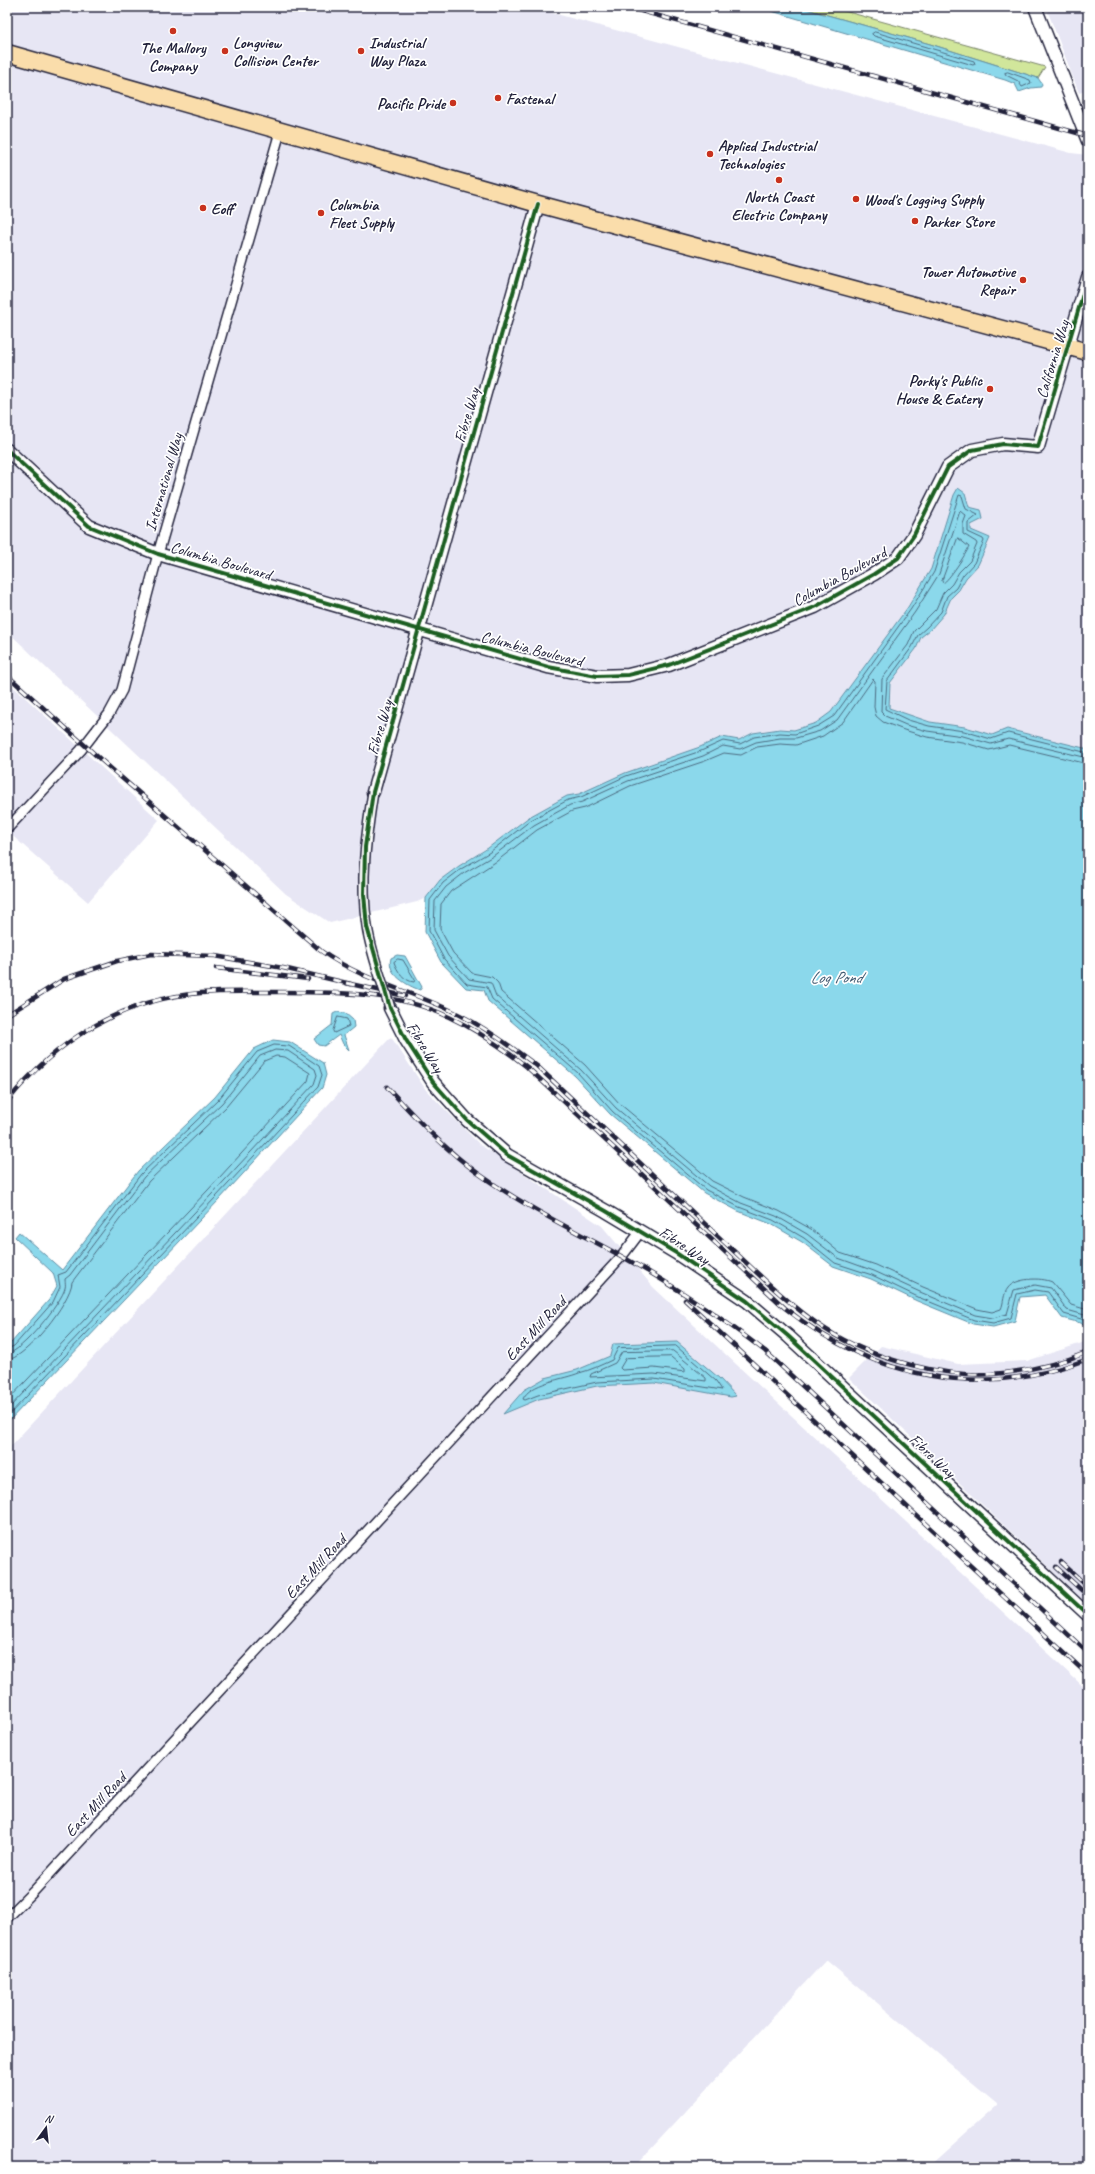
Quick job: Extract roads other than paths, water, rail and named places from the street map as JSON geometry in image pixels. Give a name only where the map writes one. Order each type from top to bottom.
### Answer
[{"type":"highway","points":[[7,53],[280,132],[538,204],[1088,352]]},
{"type":"street","points":[[1035,7],[1088,141]]},
{"type":"street","name":"International Way","points":[[7,829],[81,750],[109,714],[122,690],[158,554],[280,132]]},
{"type":"street","name":"Fibre Way","points":[[538,204],[373,792],[365,847],[364,894],[367,927],[390,1008],[406,1040],[433,1082],[467,1120],[507,1155],[641,1231],[747,1301],[788,1336],[1088,1616]]},
{"type":"street","name":"California Way","points":[[1038,447],[1088,277]]},
{"type":"street","name":"Columbia Boulevard","points":[[7,450],[89,526],[158,554],[548,667],[597,676],[628,675],[669,665],[815,607],[874,574],[898,558],[914,536],[948,467],[972,450],[1003,444],[1038,447]]},
{"type":"street","name":"East Mill Road","points":[[7,1918],[44,1881],[617,1261],[641,1231]]},
{"type":"water","points":[[758,7],[799,7],[930,44],[1038,78],[1042,84],[1041,87],[1031,88],[1019,92],[1015,84],[1005,80]]},
{"type":"water","name":"Log Pond","points":[[958,488],[965,493],[969,507],[981,510],[983,519],[971,525],[971,530],[990,538],[978,565],[951,598],[944,614],[930,630],[921,637],[916,649],[890,683],[889,708],[930,722],[965,727],[992,735],[1007,729],[1088,749],[1088,1325],[1062,1318],[1045,1295],[1020,1297],[1015,1321],[993,1327],[973,1324],[917,1301],[871,1279],[833,1266],[802,1242],[771,1224],[738,1211],[704,1193],[610,1114],[575,1076],[488,1001],[484,990],[466,988],[441,962],[425,932],[426,898],[440,880],[488,848],[529,817],[567,796],[579,794],[625,773],[700,747],[722,737],[739,740],[753,733],[780,729],[794,730],[816,723],[831,712],[908,607],[931,569],[954,495]]},
{"type":"water","points":[[397,955],[405,956],[422,987],[420,990],[410,986],[395,974],[390,964],[391,958]]},
{"type":"water","points":[[337,1012],[345,1013],[353,1020],[354,1027],[344,1035],[349,1050],[343,1044],[339,1035],[324,1046],[318,1045],[314,1039],[332,1025],[333,1014]]},
{"type":"water","points":[[273,1040],[290,1042],[323,1063],[326,1075],[322,1088],[219,1200],[7,1423],[7,1345],[11,1343],[49,1300],[57,1286],[53,1273],[15,1237],[19,1232],[62,1270],[138,1171],[215,1097],[254,1049]]},
{"type":"water","points":[[677,1342],[719,1378],[736,1396],[731,1397],[654,1383],[597,1386],[539,1399],[503,1414],[524,1390],[545,1378],[577,1370],[610,1356],[613,1344]]},
{"type":"railway","points":[[627,7],[1088,136]]},
{"type":"railway","points":[[7,675],[100,759],[321,951],[336,961],[368,977],[434,1003],[462,1016],[495,1036],[537,1066],[771,1286],[804,1314],[825,1329],[864,1350],[887,1358],[911,1365],[958,1373],[981,1374],[1025,1370],[1057,1363],[1088,1352]]},
{"type":"railway","points":[[7,1015],[64,979],[117,961],[151,954],[215,956],[283,968],[351,984]]},
{"type":"railway","points":[[216,968],[308,979]]},
{"type":"railway","points":[[346,983],[405,996]]},
{"type":"railway","points":[[7,1102],[46,1060],[69,1042],[92,1027],[118,1014],[144,1004],[172,997],[219,992],[341,993],[407,1002],[428,1008],[470,1028],[499,1046],[527,1067],[785,1308],[819,1332],[855,1352],[892,1366],[929,1376],[968,1380],[1008,1378],[1048,1371],[1088,1359]]},
{"type":"railway","points":[[387,1087],[454,1155],[496,1186],[677,1289],[765,1351],[1088,1653]]},
{"type":"railway","points":[[685,1300],[1088,1675]]},
{"type":"railway","points":[[1061,1562],[1088,1587]]},
{"type":"railway","points":[[1056,1567],[1088,1596]]},
{"type":"place","name":"The Mallory Company","points":[[173,31]]},
{"type":"place","name":"Longview Collision Center","points":[[225,51]]},
{"type":"place","name":"Industrial Way Plaza","points":[[361,51]]},
{"type":"place","name":"Fastenal","points":[[498,98]]},
{"type":"place","name":"Pacific Pride","points":[[453,103]]},
{"type":"place","name":"Applied Industrial Technologies","points":[[710,154]]},
{"type":"place","name":"North Coast Electric Company","points":[[779,180]]},
{"type":"place","name":"Wood's Logging Supply","points":[[856,199]]},
{"type":"place","name":"Eoff","points":[[203,208]]},
{"type":"place","name":"Columbia Fleet Supply","points":[[321,213]]},
{"type":"place","name":"Parker Store","points":[[915,221]]},
{"type":"place","name":"Tower Automotive Repair","points":[[1023,280]]},
{"type":"place","name":"Porky's Public House & Eatery","points":[[990,389]]}]
